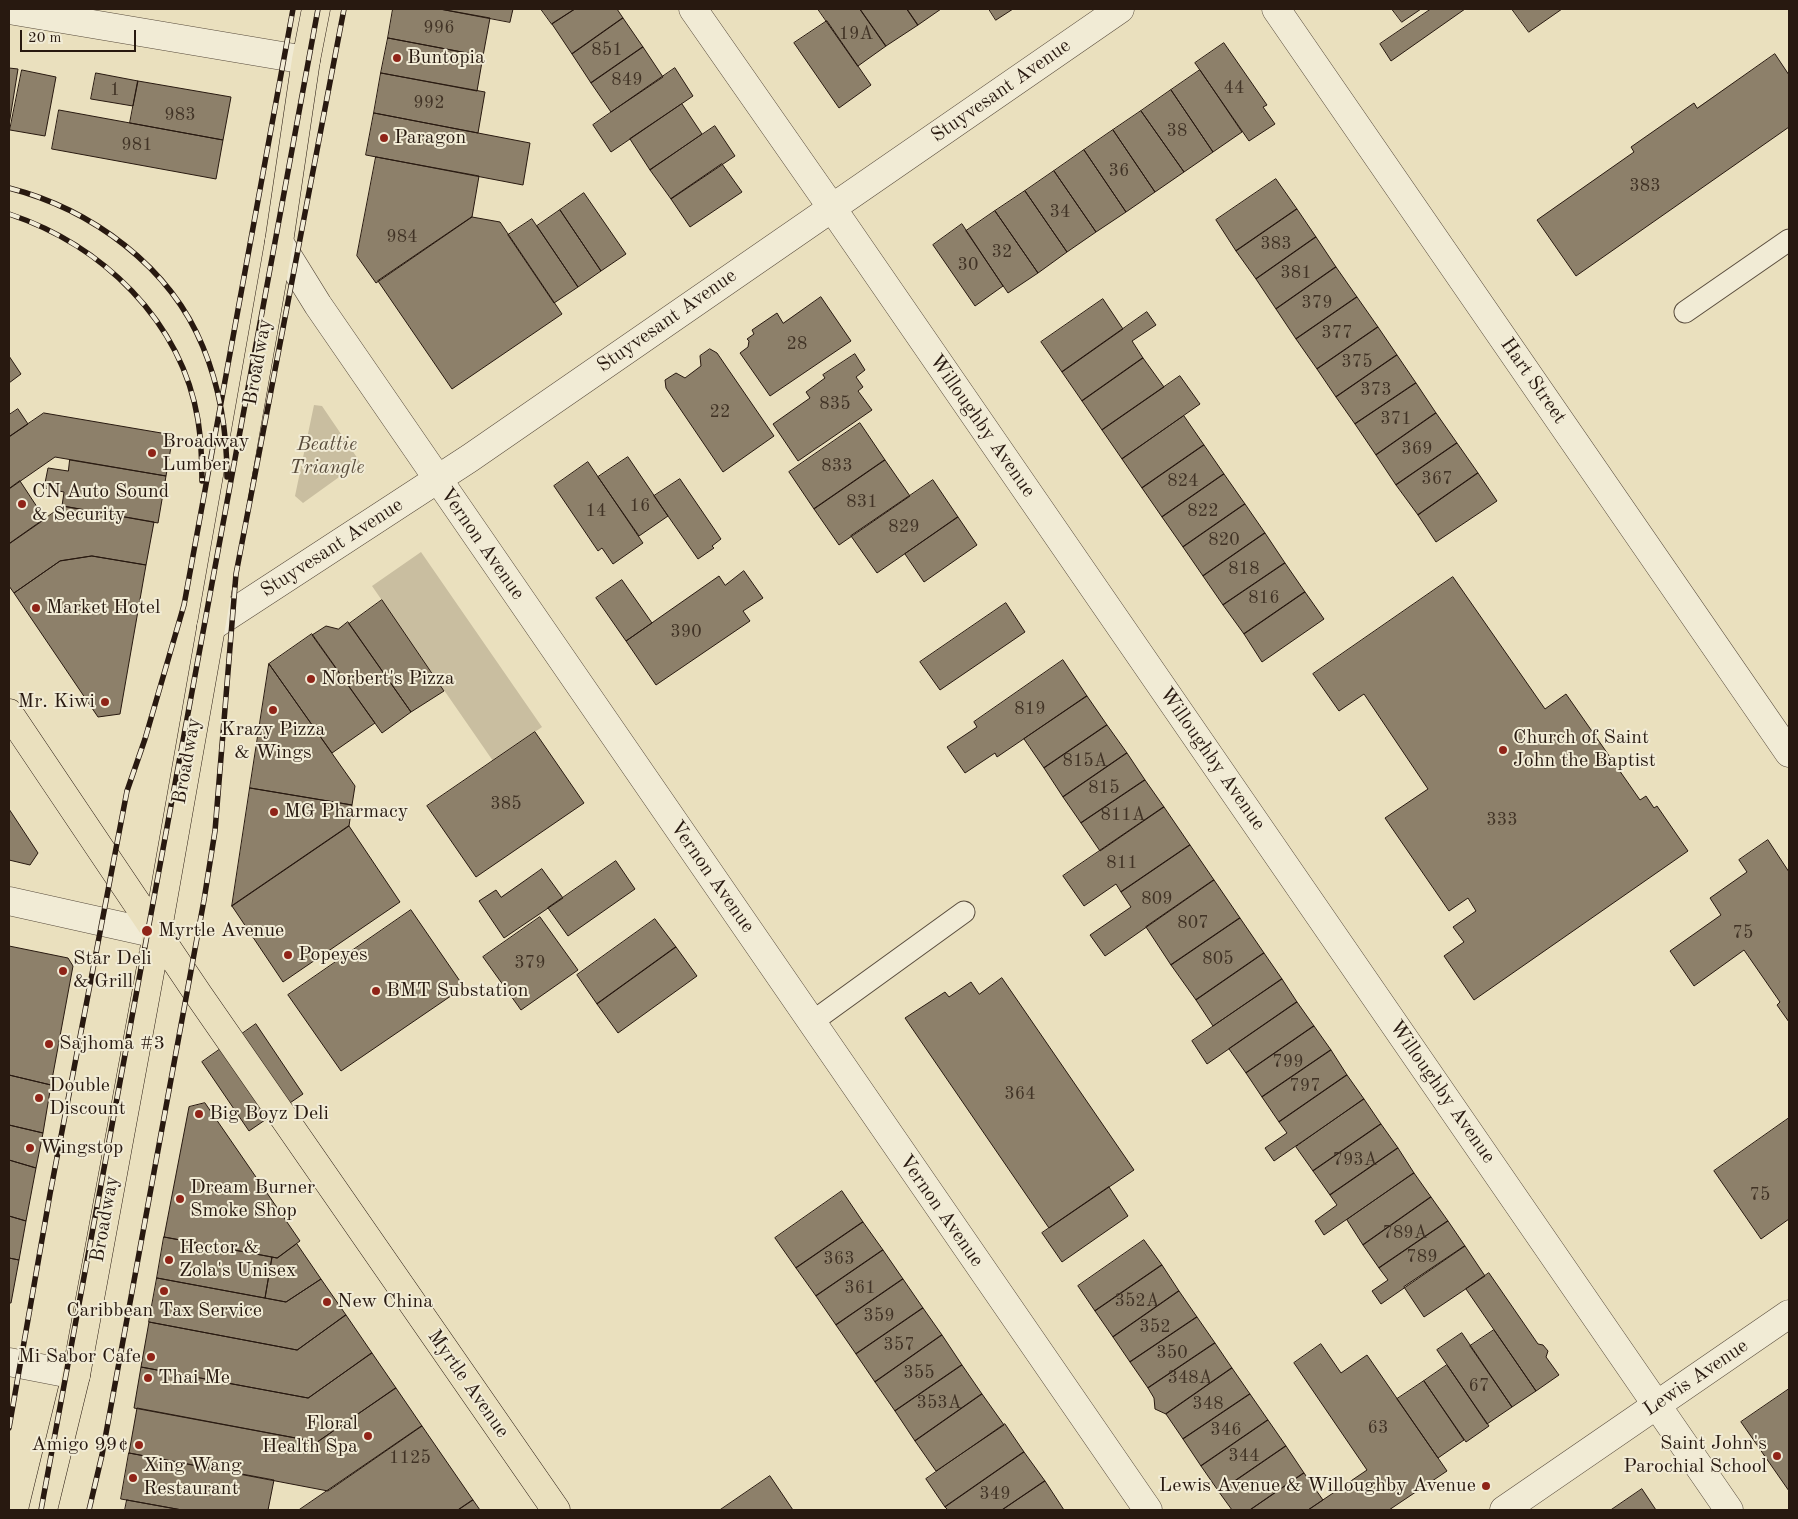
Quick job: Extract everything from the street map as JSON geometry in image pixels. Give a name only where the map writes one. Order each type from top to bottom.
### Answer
[{"type":"main road","name":"Broadway","points":[[43,1510],[76,1375],[157,934],[280,242],[306,60],[316,9]]},
{"type":"main road","name":"Myrtle Avenue","points":[[9,713],[316,1166],[556,1510]]},
{"type":"street","name":"Willoughby Avenue","points":[[693,9],[1729,1510]]},
{"type":"street","name":"Stuyvesant Avenue","points":[[211,627],[437,480],[1120,9]]},
{"type":"street","name":"Hart Street","points":[[1276,9],[1789,753]]},
{"type":"street","points":[[9,10],[306,60]]},
{"type":"street","name":"Vernon Avenue","points":[[280,242],[318,305],[437,480],[1148,1510]]},
{"type":"street","points":[[9,901],[157,934]]},
{"type":"street","name":"Lewis Avenue","points":[[1504,1510],[1789,1314]]},
{"type":"street","points":[[9,1362],[76,1375]]},
{"type":"lane","points":[[1685,312],[1789,240]]},
{"type":"lane","points":[[812,1022],[964,912]]},
{"type":"green space","name":"Beattie Triangle","points":[[314,405],[322,406],[360,462],[303,503],[295,496]]},
{"type":"green space","points":[[421,552],[542,727],[493,761],[372,586]]},
{"type":"building","points":[[393,9],[440,9],[490,18],[483,56],[388,38]]},
{"type":"building","points":[[440,9],[513,9],[510,22]]},
{"type":"building","points":[[541,9],[575,9],[552,24]]},
{"type":"building","points":[[575,9],[617,9],[623,18],[572,54],[552,24]]},
{"type":"building","points":[[818,9],[860,9],[886,46],[858,66]]},
{"type":"building","points":[[860,9],[907,9],[918,25],[886,46]]},
{"type":"building","points":[[907,9],[941,9],[918,25]]},
{"type":"building","points":[[989,9],[1013,9],[996,20]]},
{"type":"building","points":[[1392,9],[1421,9],[1402,22]]},
{"type":"building","points":[[1431,9],[1465,9],[1391,61],[1380,44]]},
{"type":"building","points":[[1512,9],[1562,9],[1529,32]]},
{"type":"building","points":[[623,18],[643,47],[591,83],[572,54]]},
{"type":"building","points":[[827,21],[871,85],[839,108],[794,43]]},
{"type":"building","points":[[388,38],[483,56],[477,91],[381,73]]},
{"type":"building","points":[[1224,43],[1267,105],[1263,107],[1275,124],[1249,141],[1195,63]]},
{"type":"building","points":[[643,47],[663,77],[611,112],[591,83]]},
{"type":"building","points":[[1775,54],[1789,75],[1789,127],[1576,276],[1537,220],[1634,152],[1631,147],[1694,103],[1697,108]]},
{"type":"building","points":[[9,68],[18,69],[9,125]]},
{"type":"building","points":[[675,68],[693,96],[611,152],[593,125]]},
{"type":"building","points":[[22,70],[56,77],[45,136],[10,130]]},
{"type":"building","points":[[1200,70],[1242,132],[1213,152],[1171,90]]},
{"type":"building","points":[[96,73],[138,81],[133,106],[91,99]]},
{"type":"building","points":[[381,73],[485,92],[478,133],[374,113]]},
{"type":"building","points":[[138,81],[231,97],[223,140],[130,123]]},
{"type":"building","points":[[1171,90],[1213,152],[1184,172],[1141,111]]},
{"type":"building","points":[[682,104],[702,134],[650,170],[630,139]]},
{"type":"building","points":[[59,110],[223,140],[216,179],[52,149]]},
{"type":"building","points":[[1141,111],[1184,172],[1155,192],[1113,130]]},
{"type":"building","points":[[374,113],[530,143],[523,185],[366,155]]},
{"type":"building","points":[[715,126],[735,156],[671,199],[650,170]]},
{"type":"building","points":[[1113,130],[1155,192],[1126,212],[1084,150]]},
{"type":"building","points":[[1084,150],[1126,212],[1096,232],[1054,171]]},
{"type":"building","points":[[376,157],[479,176],[472,217],[376,283],[357,256]]},
{"type":"building","points":[[722,164],[742,192],[690,227],[671,199]]},
{"type":"building","points":[[1054,171],[1096,232],[1067,252],[1025,191]]},
{"type":"building","points":[[1276,179],[1297,209],[1236,251],[1216,220]]},
{"type":"building","points":[[1025,191],[1067,252],[1038,273],[995,211]]},
{"type":"building","points":[[584,193],[626,254],[601,271],[560,210]]},
{"type":"building","points":[[1297,209],[1316,237],[1256,279],[1236,251]]},
{"type":"building","points":[[560,210],[601,271],[578,287],[537,226]]},
{"type":"building","points":[[995,211],[1038,273],[1008,293],[966,231]]},
{"type":"building","points":[[472,217],[500,222],[562,314],[452,389],[378,281]]},
{"type":"building","points":[[532,219],[578,287],[554,303],[508,235]]},
{"type":"building","points":[[962,224],[1003,286],[975,306],[933,245]]},
{"type":"building","points":[[1316,237],[1336,267],[1276,309],[1256,279]]},
{"type":"building","points":[[1336,267],[1357,297],[1296,339],[1276,309]]},
{"type":"building","points":[[821,297],[851,341],[770,396],[740,353],[748,347],[749,341],[747,339],[754,334],[752,330],[777,313],[783,323]]},
{"type":"building","points":[[1357,297],[1378,327],[1317,369],[1296,339]]},
{"type":"building","points":[[1103,299],[1123,329],[1062,372],[1041,342]]},
{"type":"building","points":[[1147,312],[1156,325],[1132,341],[1143,358],[1082,401],[1062,372]]},
{"type":"building","points":[[1378,327],[1397,355],[1336,397],[1317,369]]},
{"type":"building","points":[[710,349],[717,353],[774,436],[723,472],[666,388],[665,380],[676,373],[685,378],[701,366],[700,356]]},
{"type":"building","points":[[855,354],[865,370],[856,377],[863,387],[858,391],[872,410],[798,461],[773,424],[810,398],[806,392],[825,378],[823,375]]},
{"type":"building","points":[[1397,355],[1416,383],[1355,424],[1336,397]]},
{"type":"building","points":[[9,356],[21,374],[9,383]]},
{"type":"building","points":[[1143,358],[1164,387],[1102,430],[1082,401]]},
{"type":"building","points":[[1180,376],[1200,404],[1122,459],[1102,430]]},
{"type":"building","points":[[1416,383],[1436,413],[1376,455],[1355,424]]},
{"type":"building","points":[[18,409],[28,424],[9,437],[9,415]]},
{"type":"building","points":[[44,413],[173,435],[166,476],[55,457],[9,489],[9,437]]},
{"type":"building","points":[[1436,413],[1457,443],[1396,485],[1376,455]]},
{"type":"building","points":[[1184,416],[1204,445],[1142,488],[1122,459]]},
{"type":"building","points":[[860,423],[885,460],[814,509],[789,472]]},
{"type":"building","points":[[1457,443],[1478,473],[1418,515],[1396,485]]},
{"type":"building","points":[[1204,445],[1224,474],[1162,517],[1142,488]]},
{"type":"building","points":[[628,457],[668,516],[639,536],[598,477]]},
{"type":"building","points":[[70,460],[166,476],[158,523],[62,506],[64,492],[44,488],[48,468],[68,471]]},
{"type":"building","points":[[885,460],[910,496],[839,545],[814,509]]},
{"type":"building","points":[[588,462],[643,543],[613,564],[602,548],[598,551],[554,486]]},
{"type":"building","points":[[1478,473],[1497,501],[1436,542],[1418,515]]},
{"type":"building","points":[[1224,474],[1245,504],[1183,547],[1162,517]]},
{"type":"building","points":[[680,479],[721,539],[712,546],[714,548],[698,559],[654,496]]},
{"type":"building","points":[[933,480],[958,517],[877,573],[851,536]]},
{"type":"building","name":"CN Auto Sound & Security","points":[[20,481],[45,519],[9,544],[9,489]]},
{"type":"building","points":[[1245,504],[1265,533],[1203,576],[1183,547]]},
{"type":"building","points":[[63,506],[154,522],[146,565],[92,556],[60,561],[14,593],[9,586],[9,544]]},
{"type":"building","points":[[958,517],[977,545],[924,582],[905,554]]},
{"type":"building","points":[[1265,533],[1285,563],[1223,605],[1203,576]]},
{"type":"building","points":[[92,556],[146,565],[120,714],[98,717],[14,593],[60,561]]},
{"type":"building","points":[[1285,563],[1305,592],[1244,634],[1223,605]]},
{"type":"building","points":[[744,571],[763,598],[743,611],[750,621],[656,685],[626,641],[719,576],[725,585]]},
{"type":"building","name":"Church of Saint John the Baptist","points":[[1453,577],[1545,709],[1566,694],[1640,800],[1646,796],[1654,808],[1657,806],[1688,851],[1474,1000],[1444,956],[1464,942],[1453,927],[1476,911],[1468,898],[1449,911],[1385,818],[1428,789],[1364,694],[1339,711],[1313,674]]},
{"type":"building","points":[[622,580],[652,623],[626,641],[596,598]]},
{"type":"building","points":[[1305,592],[1324,619],[1262,662],[1244,634]]},
{"type":"building","points":[[382,600],[444,691],[411,712],[349,624]]},
{"type":"building","points":[[1006,603],[1025,632],[940,690],[920,662]]},
{"type":"building","points":[[348,622],[411,712],[382,733],[312,635],[326,626],[338,629]]},
{"type":"building","points":[[312,634],[375,723],[332,753],[269,664]]},
{"type":"building","points":[[1063,660],[1087,696],[997,757],[995,753],[965,773],[947,747],[977,727],[974,722]]},
{"type":"building","points":[[269,664],[355,786],[352,805],[250,788]]},
{"type":"building","points":[[1087,696],[1107,725],[1044,768],[1024,739]]},
{"type":"building","points":[[1107,725],[1127,753],[1063,797],[1044,768]]},
{"type":"building","points":[[535,732],[584,803],[476,877],[427,806]]},
{"type":"building","points":[[1127,753],[1145,780],[1081,823],[1063,797]]},
{"type":"building","points":[[1145,780],[1164,807],[1100,851],[1081,823]]},
{"type":"building","points":[[250,788],[352,805],[349,826],[232,906]]},
{"type":"building","points":[[1164,807],[1190,845],[1121,892],[1116,884],[1084,906],[1063,876]]},
{"type":"building","points":[[9,809],[38,853],[30,865],[9,860]]},
{"type":"building","points":[[349,826],[400,902],[283,982],[232,906]]},
{"type":"building","points":[[1768,840],[1789,872],[1789,1022],[1777,1005],[1780,1002],[1744,950],[1694,986],[1670,951],[1721,915],[1710,898],[1747,872],[1739,860]]},
{"type":"building","points":[[1190,845],[1214,880],[1105,956],[1090,935],[1131,907],[1121,892]]},
{"type":"building","points":[[616,861],[635,889],[568,936],[548,908]]},
{"type":"building","points":[[542,869],[563,898],[504,938],[479,901],[496,890],[501,897]]},
{"type":"building","points":[[1214,880],[1240,918],[1171,965],[1146,927]]},
{"type":"building","name":"BMT Substation","points":[[411,910],[464,987],[341,1071],[288,995]]},
{"type":"building","points":[[540,917],[578,970],[521,1010],[483,957]]},
{"type":"building","points":[[1240,918],[1264,953],[1196,1000],[1171,965]]},
{"type":"building","points":[[655,919],[676,947],[597,1004],[577,975]]},
{"type":"building","points":[[9,946],[68,958],[73,966],[51,1085],[9,1075]]},
{"type":"building","points":[[676,947],[697,976],[618,1033],[597,1004]]},
{"type":"building","points":[[1264,953],[1282,979],[1213,1026],[1196,1000]]},
{"type":"building","points":[[1002,978],[1134,1170],[1049,1228],[905,1018],[945,992],[949,997],[971,982],[979,994]]},
{"type":"building","points":[[1282,979],[1297,1002],[1207,1064],[1192,1041]]},
{"type":"building","points":[[1297,1002],[1314,1026],[1246,1073],[1229,1049]]},
{"type":"building","points":[[256,1024],[303,1094],[249,1131],[202,1062]]},
{"type":"building","points":[[1314,1026],[1331,1050],[1262,1097],[1246,1073]]},
{"type":"building","points":[[1331,1050],[1347,1075],[1279,1122],[1262,1097]]},
{"type":"building","points":[[9,1075],[51,1085],[43,1133],[9,1125]]},
{"type":"building","points":[[1347,1075],[1364,1099],[1274,1161],[1265,1148],[1287,1133],[1279,1122]]},
{"type":"building","points":[[1364,1099],[1381,1124],[1313,1171],[1296,1147]]},
{"type":"building","points":[[205,1103],[300,1241],[277,1258],[164,1237],[189,1107]]},
{"type":"building","points":[[1789,1118],[1789,1219],[1761,1239],[1714,1171]]},
{"type":"building","points":[[1381,1124],[1398,1148],[1330,1195],[1313,1171]]},
{"type":"building","points":[[9,1125],[43,1133],[36,1168],[9,1160]]},
{"type":"building","points":[[1398,1148],[1414,1173],[1324,1235],[1315,1221],[1337,1205],[1330,1195]]},
{"type":"building","points":[[9,1160],[36,1168],[26,1221],[9,1216]]},
{"type":"building","points":[[1414,1173],[1431,1197],[1363,1245],[1347,1220]]},
{"type":"building","points":[[1109,1187],[1128,1216],[1062,1262],[1042,1233]]},
{"type":"building","points":[[842,1191],[863,1222],[796,1268],[775,1238]]},
{"type":"building","points":[[1431,1197],[1448,1221],[1379,1268],[1363,1245]]},
{"type":"building","points":[[9,1216],[26,1221],[19,1260],[9,1258]]},
{"type":"building","points":[[1448,1221],[1465,1246],[1381,1304],[1372,1291],[1388,1280],[1379,1268]]},
{"type":"building","points":[[863,1222],[883,1250],[816,1296],[796,1268]]},
{"type":"building","points":[[164,1237],[272,1257],[265,1298],[157,1278]]},
{"type":"building","points":[[1144,1240],[1162,1265],[1095,1311],[1078,1286]]},
{"type":"building","points":[[297,1244],[321,1279],[286,1302],[265,1298],[272,1257],[277,1258]]},
{"type":"building","points":[[1465,1246],[1485,1276],[1424,1317],[1404,1287]]},
{"type":"building","points":[[883,1250],[903,1279],[836,1325],[816,1296]]},
{"type":"building","points":[[9,1258],[19,1260],[11,1303],[9,1303]]},
{"type":"building","points":[[1162,1265],[1179,1291],[1113,1337],[1095,1311]]},
{"type":"building","points":[[1489,1273],[1538,1344],[1543,1345],[1548,1351],[1546,1357],[1559,1375],[1536,1391],[1466,1289]]},
{"type":"building","points":[[157,1278],[286,1302],[321,1279],[346,1315],[297,1350],[149,1322]]},
{"type":"building","points":[[903,1279],[923,1308],[856,1354],[836,1325]]},
{"type":"building","points":[[1179,1291],[1197,1317],[1130,1362],[1113,1337]]},
{"type":"building","points":[[923,1308],[942,1335],[875,1382],[856,1354]]},
{"type":"building","points":[[346,1315],[372,1353],[308,1398],[141,1367],[149,1322],[297,1350]]},
{"type":"building","points":[[1197,1317],[1215,1343],[1148,1388],[1130,1362]]},
{"type":"building","points":[[1494,1330],[1536,1391],[1512,1407],[1470,1346]]},
{"type":"building","points":[[1462,1333],[1512,1407],[1487,1424],[1437,1350]]},
{"type":"building","points":[[942,1335],[962,1365],[895,1411],[875,1382]]},
{"type":"building","points":[[1215,1343],[1232,1368],[1166,1414],[1155,1409],[1154,1398],[1148,1388]]},
{"type":"building","points":[[1321,1344],[1341,1373],[1367,1355],[1447,1471],[1389,1510],[1308,1510],[1367,1470],[1294,1363]]},
{"type":"building","points":[[372,1353],[396,1388],[317,1442],[134,1408],[141,1367],[308,1398]]},
{"type":"building","points":[[962,1365],[982,1394],[915,1441],[895,1411]]},
{"type":"building","points":[[1447,1365],[1489,1426],[1466,1442],[1424,1381]]},
{"type":"building","points":[[1232,1368],[1250,1394],[1183,1439],[1166,1414]]},
{"type":"building","points":[[1424,1381],[1464,1440],[1438,1458],[1397,1399]]},
{"type":"building","points":[[396,1388],[422,1426],[328,1491],[129,1453],[137,1408],[317,1442]]},
{"type":"building","name":"Saint John's Parochial School","points":[[1789,1389],[1789,1491],[1741,1422]]},
{"type":"building","points":[[982,1394],[1004,1425],[936,1471],[915,1441]]},
{"type":"building","points":[[1250,1394],[1268,1420],[1201,1466],[1183,1439]]},
{"type":"building","points":[[1268,1420],[1286,1446],[1219,1492],[1201,1466]]},
{"type":"building","points":[[1005,1424],[1024,1452],[945,1507],[926,1479]]},
{"type":"building","points":[[422,1426],[473,1500],[458,1510],[299,1510]]},
{"type":"building","points":[[1286,1446],[1304,1473],[1250,1510],[1232,1510],[1219,1492]]},
{"type":"building","points":[[1024,1452],[1045,1481],[1002,1510],[948,1510],[945,1507]]},
{"type":"building","points":[[129,1453],[274,1480],[268,1510],[182,1510],[121,1499]]},
{"type":"building","points":[[1304,1473],[1323,1500],[1308,1510],[1250,1510]]},
{"type":"building","points":[[770,1476],[793,1510],[720,1510]]},
{"type":"building","points":[[1045,1481],[1064,1510],[1002,1510]]},
{"type":"building","points":[[1642,1489],[1656,1510],[1611,1510]]},
{"type":"building","points":[[127,1500],[182,1510],[125,1510]]},
{"type":"building","points":[[473,1500],[480,1510],[458,1510]]},
{"type":"railway","points":[[9,1428],[50,1194],[127,791],[145,739],[184,605],[293,9]]},
{"type":"railway","points":[[41,1510],[318,9]]},
{"type":"railway","points":[[89,1510],[102,1455],[215,831],[236,574],[344,9]]},
{"type":"railway","points":[[9,188],[69,210],[98,226],[149,267],[170,291],[189,318],[203,347],[214,378],[224,427],[227,477]]},
{"type":"railway","points":[[9,214],[43,228],[75,245],[105,266],[132,291],[155,319],[174,350],[189,384],[198,420],[202,481]]},
{"type":"place","name":"Buntopia","points":[[397,58]]},
{"type":"place","name":"Paragon","points":[[384,138]]},
{"type":"place","name":"Broadway Lumber","points":[[152,453]]},
{"type":"place","name":"CN Auto Sound & Security","points":[[22,504]]},
{"type":"place","name":"Market Hotel","points":[[36,608]]},
{"type":"place","name":"Norbert's Pizza","points":[[311,679]]},
{"type":"place","name":"Mr. Kiwi","points":[[105,702]]},
{"type":"place","name":"Krazy Pizza & Wings","points":[[273,710]]},
{"type":"place","name":"Church of Saint John the Baptist","points":[[1503,750]]},
{"type":"place","name":"MG Pharmacy","points":[[274,812]]},
{"type":"place","name":"Myrtle Avenue","points":[[147,931]]},
{"type":"place","name":"Popeyes","points":[[288,955]]},
{"type":"place","name":"Star Deli & Grill","points":[[63,971]]},
{"type":"place","name":"BMT Substation","points":[[376,991]]},
{"type":"place","name":"Sajhoma #3","points":[[49,1044]]},
{"type":"place","name":"Double Discount","points":[[39,1098]]},
{"type":"place","name":"Big Boyz Deli","points":[[199,1114]]},
{"type":"place","name":"Wingstop","points":[[30,1148]]},
{"type":"place","name":"Dream Burner Smoke Shop","points":[[180,1199]]},
{"type":"place","name":"Hector & Zola's Unisex","points":[[169,1260]]},
{"type":"place","name":"Caribbean Tax Service","points":[[164,1291]]},
{"type":"place","name":"New China","points":[[327,1302]]},
{"type":"place","name":"Mi Sabor Cafe","points":[[151,1357]]},
{"type":"place","name":"Thai Me","points":[[148,1378]]},
{"type":"place","name":"Floral Health Spa","points":[[368,1436]]},
{"type":"place","name":"Amigo 99¢","points":[[139,1445]]},
{"type":"place","name":"Saint John's Parochial School","points":[[1777,1456]]},
{"type":"place","name":"Xing Wang Restaurant","points":[[133,1478]]},
{"type":"place","name":"Lewis Avenue & Willoughby Avenue","points":[[1486,1486]]}]
